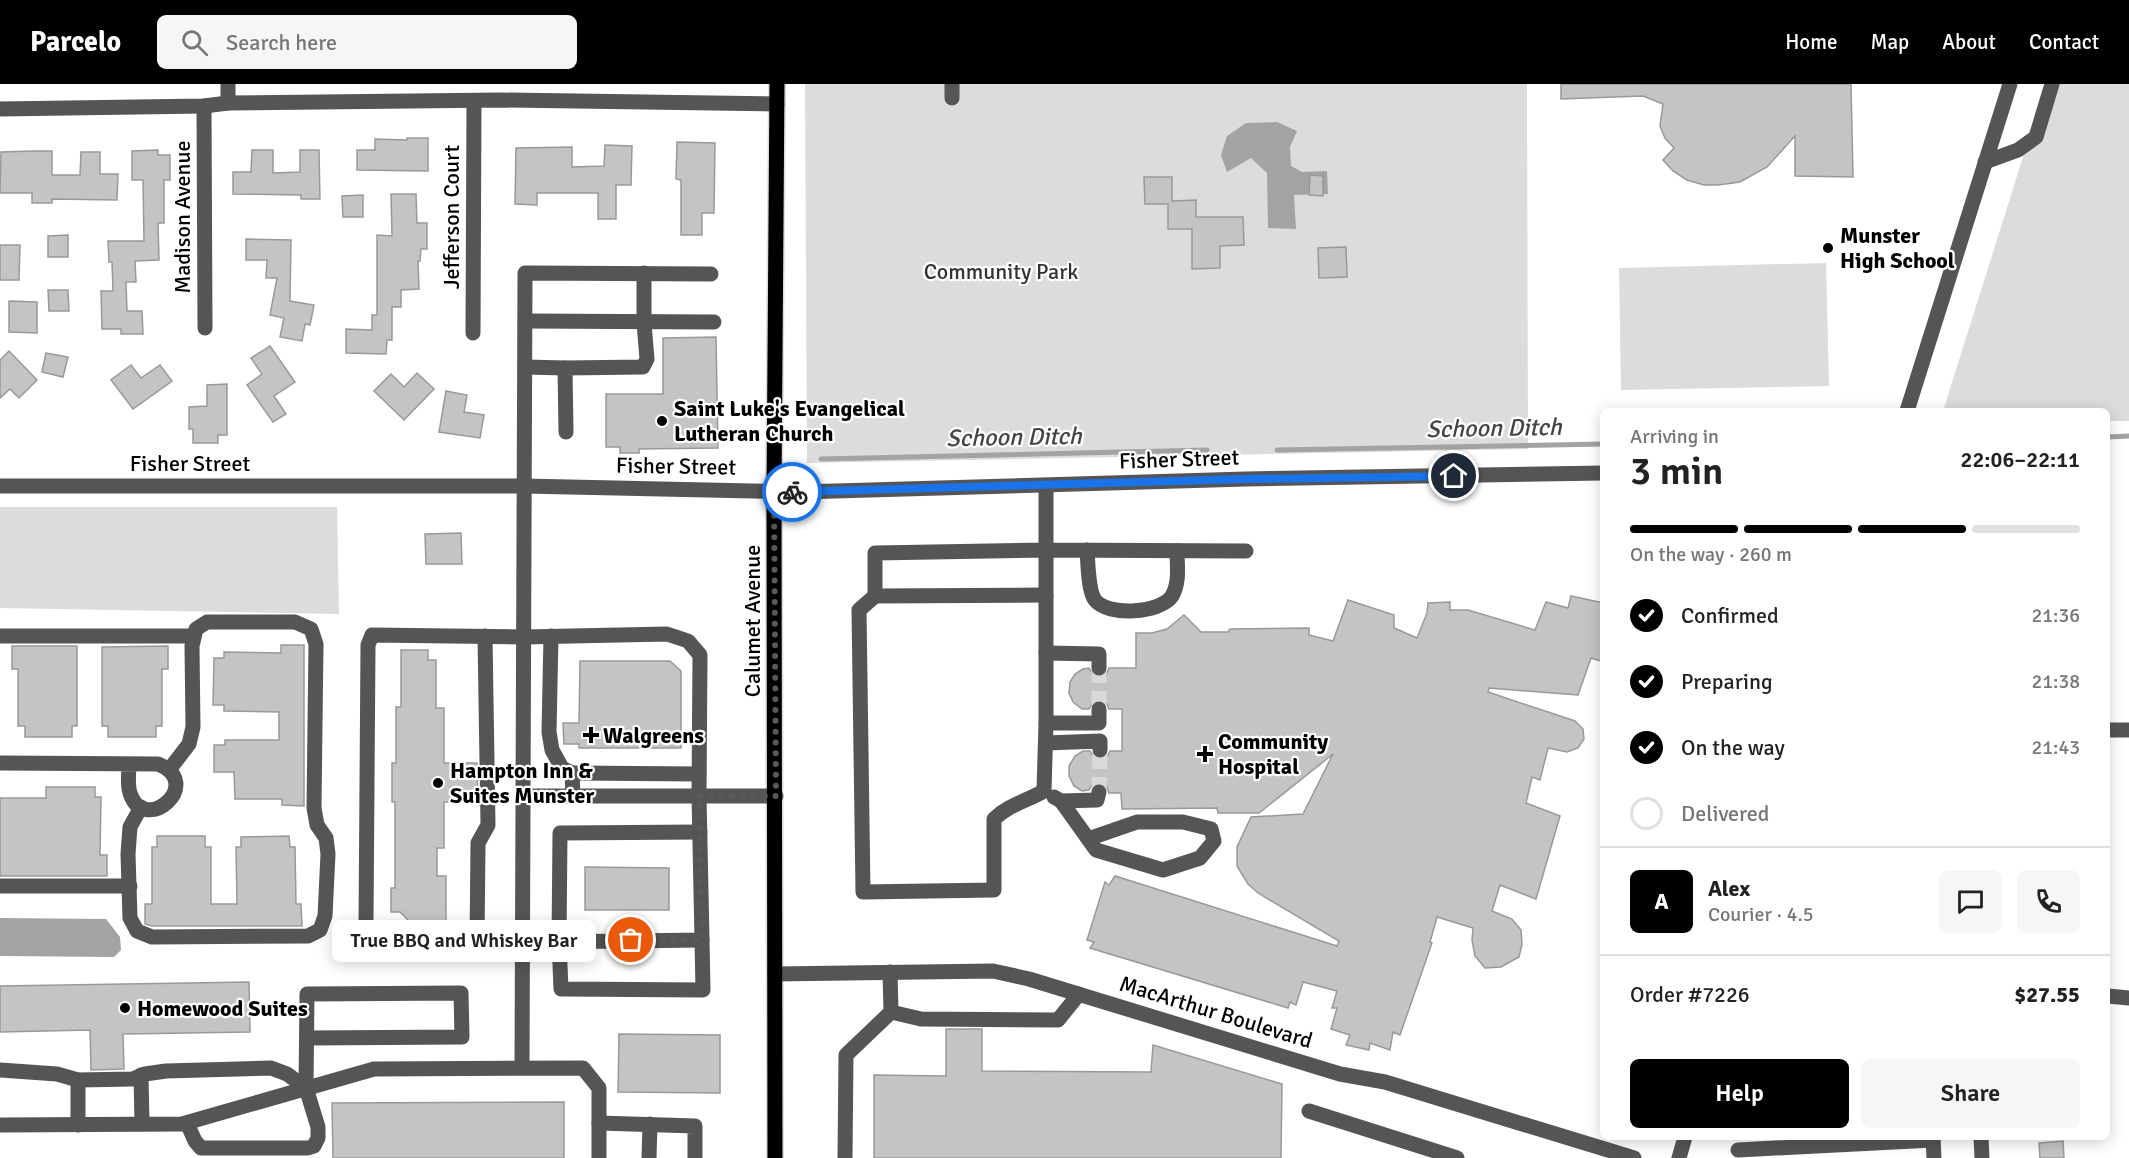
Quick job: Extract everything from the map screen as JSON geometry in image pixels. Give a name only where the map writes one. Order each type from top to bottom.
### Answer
[{"type":"main road","name":"Calumet Avenue","points":[[775,1158],[774,491],[777,84]]},
{"type":"street","points":[[228,84],[228,102]]},
{"type":"street","points":[[500,84],[500,100]]},
{"type":"street","points":[[1908,408],[2010,84]]},
{"type":"street","points":[[1985,162],[2018,150],[2036,137],[2052,84]]},
{"type":"street","points":[[0,109],[204,106],[228,102],[474,100],[777,104]]},
{"type":"street","name":"Jefferson Court","points":[[473,333],[474,100]]},
{"type":"street","name":"Madison Avenue","points":[[204,106],[205,328]]},
{"type":"street","points":[[522,1067],[525,273],[711,274]]},
{"type":"street","points":[[525,367],[643,367],[647,359],[644,273]]},
{"type":"street","points":[[525,321],[714,322]]},
{"type":"street","points":[[565,368],[566,432]]},
{"type":"street","name":"Fisher Street","points":[[0,486],[524,486],[774,491],[1600,473]]},
{"type":"street","points":[[1044,791],[1046,486]]},
{"type":"street","points":[[875,596],[875,553],[1046,550],[1246,551]]},
{"type":"street","points":[[1087,550],[1091,590],[1095,600],[1104,606],[1124,611],[1155,608],[1170,599],[1177,585],[1177,551]]},
{"type":"street","points":[[1044,791],[1028,801],[1004,809],[994,819],[994,890],[863,892],[859,610],[875,596],[1046,595]]},
{"type":"street","points":[[141,807],[130,827],[128,854],[130,918],[136,931],[152,937],[309,936],[320,930],[325,916],[328,854],[326,838],[318,825],[314,808],[316,644],[311,629],[295,622],[207,622],[196,629],[192,646],[193,728],[189,744],[169,770]]},
{"type":"street","points":[[700,832],[560,833],[559,941],[561,989],[703,990],[700,832],[699,796],[700,655],[688,641],[667,634],[524,637],[372,636],[368,645],[366,923],[372,939],[380,944],[522,941],[559,941],[702,940]]},
{"type":"street","points":[[0,636],[194,636]]},
{"type":"street","points":[[477,942],[478,843],[488,825],[485,636]]},
{"type":"street","points":[[551,636],[549,732],[552,750],[562,768],[572,774],[699,774]]},
{"type":"street","points":[[1046,653],[1099,654],[1099,668]]},
{"type":"street","points":[[1046,723],[1099,723],[1099,709]]},
{"type":"street","points":[[2110,730],[2129,730]]},
{"type":"street","points":[[1046,743],[1100,741],[1100,750]]},
{"type":"street","points":[[0,762],[158,764],[169,770],[175,781],[171,800],[161,808],[148,809],[136,803],[130,793],[129,764]]},
{"type":"street","points":[[572,774],[573,796]]},
{"type":"street","points":[[1044,791],[1061,801],[1088,839],[1096,850],[1163,870],[1200,858],[1214,841],[1211,829],[1183,822],[1137,822],[1088,839]]},
{"type":"street","points":[[1061,801],[1097,800],[1099,792]]},
{"type":"street","points":[[523,796],[776,796]]},
{"type":"street","points":[[0,886],[130,886]]},
{"type":"street","name":"MacArthur Boulevard","points":[[775,974],[993,971],[1029,979],[1340,1074],[1385,1082],[1634,1158]]},
{"type":"street","points":[[845,1158],[846,1055],[891,1012],[890,972]]},
{"type":"street","points":[[187,1123],[195,1142],[201,1148],[308,1148],[314,1146],[318,1138],[318,1127],[306,1088],[307,994],[461,993],[462,1037],[307,1038]]},
{"type":"street","points":[[891,1012],[921,1019],[1058,1020],[1079,994]]},
{"type":"street","points":[[2110,996],[2129,998]]},
{"type":"street","points":[[0,1070],[57,1074],[78,1080],[133,1079],[141,1075],[166,1071],[272,1068],[287,1074],[306,1088]]},
{"type":"street","points":[[0,1125],[187,1123],[374,1069],[583,1068],[599,1089],[599,1158]]},
{"type":"street","points":[[141,1075],[142,1124]]},
{"type":"street","points":[[78,1080],[78,1125]]},
{"type":"street","points":[[1309,1110],[1456,1158]]},
{"type":"street","points":[[599,1123],[695,1126],[695,1158]]},
{"type":"street","points":[[649,1158],[650,1124]]},
{"type":"street","points":[[1679,1158],[1684,1140]]},
{"type":"street","points":[[1738,1148],[1894,1140]]},
{"type":"street","points":[[1933,1140],[1934,1158]]},
{"type":"street","points":[[1981,1140],[1982,1158]]},
{"type":"green space","name":"Community Park","points":[[805,84],[1527,84],[1528,449],[807,463]]},
{"type":"green space","points":[[2046,84],[2129,84],[2129,421],[2110,421],[2110,408],[1944,408]]},
{"type":"green space","points":[[1826,263],[1829,386],[1621,390],[1619,268]]},
{"type":"green space","points":[[0,507],[337,507],[339,614],[0,608]]},
{"type":"shaded area","points":[[1277,122],[1297,131],[1290,147],[1291,166],[1302,172],[1327,171],[1328,194],[1294,195],[1296,229],[1268,228],[1267,173],[1251,158],[1227,172],[1221,155],[1227,136],[1246,123]]},
{"type":"shaded area","points":[[0,918],[106,919],[120,937],[121,950],[114,957],[0,956]]},
{"type":"building","name":"Munster High School","points":[[1561,84],[1851,84],[1853,177],[1795,176],[1795,136],[1767,167],[1740,182],[1704,185],[1687,180],[1673,171],[1663,160],[1674,148],[1665,138],[1660,126],[1663,104],[1643,96],[1561,99]]},
{"type":"building","points":[[407,138],[428,138],[428,171],[357,170],[357,150],[375,150],[375,139],[407,140]]},
{"type":"building","points":[[677,142],[715,143],[714,213],[702,213],[702,235],[681,235],[681,180],[676,179]]},
{"type":"building","points":[[605,145],[632,146],[631,185],[616,185],[616,219],[598,219],[598,193],[537,193],[537,205],[515,204],[516,148],[572,147],[572,167],[604,166]]},
{"type":"building","points":[[158,150],[158,155],[170,155],[170,180],[164,180],[164,223],[158,223],[159,260],[135,261],[136,282],[126,282],[127,311],[142,311],[143,334],[121,334],[121,329],[102,329],[101,291],[113,291],[112,262],[109,262],[108,241],[144,241],[143,180],[132,180],[132,151]]},
{"type":"building","points":[[252,150],[273,150],[273,173],[300,172],[300,150],[319,150],[320,199],[301,199],[301,195],[233,194],[233,172],[251,172]]},
{"type":"building","points":[[52,151],[52,175],[80,175],[81,152],[100,152],[100,174],[118,174],[117,200],[52,199],[52,203],[32,203],[32,193],[0,193],[1,152]]},
{"type":"building","points":[[1310,175],[1323,176],[1323,196],[1309,195]]},
{"type":"building","points":[[1144,177],[1172,177],[1172,201],[1196,200],[1196,217],[1243,217],[1244,245],[1220,246],[1220,268],[1192,269],[1192,229],[1168,229],[1168,204],[1145,204]]},
{"type":"building","points":[[391,194],[416,194],[417,223],[427,223],[427,249],[421,249],[420,261],[418,261],[419,289],[401,290],[401,307],[392,307],[392,340],[387,340],[386,354],[346,353],[346,329],[372,330],[372,315],[377,315],[377,235],[392,236]]},
{"type":"building","points":[[363,195],[363,217],[343,217],[342,196]]},
{"type":"building","points":[[68,235],[68,257],[48,257],[48,236]]},
{"type":"building","points":[[246,239],[291,240],[290,301],[314,305],[310,325],[305,324],[302,341],[280,337],[284,318],[270,315],[277,278],[266,278],[267,260],[246,260]]},
{"type":"building","points":[[0,245],[20,245],[19,280],[0,280]]},
{"type":"building","points":[[1346,247],[1347,277],[1319,278],[1318,248]]},
{"type":"building","points":[[48,290],[68,290],[69,311],[49,311]]},
{"type":"building","points":[[9,301],[37,302],[37,333],[9,332]]},
{"type":"building","name":"Saint Luke's Evangelical Lutheran Church","points":[[716,337],[718,448],[639,449],[639,453],[620,453],[620,447],[606,447],[606,394],[663,394],[663,338]]},
{"type":"building","points":[[270,346],[295,382],[274,396],[286,414],[273,422],[247,385],[262,374],[251,358]]},
{"type":"building","points":[[9,351],[37,380],[19,398],[10,389],[0,398],[0,360]]},
{"type":"building","points":[[46,353],[68,357],[63,377],[42,372]]},
{"type":"building","points":[[131,365],[141,378],[160,365],[172,381],[133,409],[111,380]]},
{"type":"building","points":[[417,373],[434,389],[404,420],[374,391],[391,374],[404,387]]},
{"type":"building","points":[[227,384],[227,435],[218,435],[218,443],[193,443],[193,429],[189,429],[189,407],[207,406],[207,385]]},
{"type":"building","points":[[446,391],[467,395],[464,412],[484,415],[480,438],[439,432]]},
{"type":"building","points":[[461,533],[462,564],[426,564],[425,534]]},
{"type":"building","points":[[1571,596],[1600,602],[1600,661],[1591,658],[1578,695],[1489,688],[1488,692],[1575,721],[1583,729],[1584,739],[1578,748],[1567,752],[1548,748],[1540,780],[1532,777],[1526,803],[1560,816],[1536,899],[1500,885],[1492,911],[1512,919],[1521,930],[1522,944],[1519,957],[1501,967],[1485,968],[1475,956],[1472,940],[1473,928],[1437,917],[1430,942],[1432,943],[1400,1035],[1393,1032],[1390,1050],[1370,1043],[1369,1050],[1346,1045],[1350,1035],[1331,1029],[1337,1008],[1332,1008],[1337,991],[1303,982],[1296,1005],[1290,1002],[1288,1008],[1090,948],[1094,942],[1087,940],[1105,882],[1109,885],[1115,876],[1337,946],[1339,941],[1258,893],[1248,884],[1237,866],[1237,847],[1251,817],[1303,814],[1333,754],[1259,813],[1218,813],[1217,808],[1122,809],[1121,793],[1109,793],[1106,785],[1101,782],[1092,785],[1089,790],[1082,791],[1074,786],[1069,776],[1069,766],[1075,756],[1083,751],[1090,751],[1095,758],[1101,760],[1110,751],[1122,751],[1122,709],[1109,709],[1107,704],[1100,699],[1094,701],[1089,709],[1082,709],[1073,702],[1069,693],[1070,682],[1075,674],[1089,668],[1094,676],[1100,678],[1107,673],[1109,668],[1136,668],[1136,633],[1152,633],[1167,629],[1184,615],[1201,632],[1228,632],[1230,629],[1309,628],[1309,635],[1333,641],[1348,600],[1394,615],[1394,628],[1417,638],[1427,613],[1428,603],[1450,602],[1450,610],[1468,610],[1535,630],[1546,602],[1568,608]]},
{"type":"building","points":[[281,645],[304,645],[304,806],[282,805],[282,799],[235,799],[234,772],[214,772],[214,745],[225,745],[225,740],[279,740],[279,712],[224,711],[224,705],[213,705],[214,658],[224,658],[224,652],[281,653]]},
{"type":"building","points":[[12,646],[77,646],[77,726],[72,726],[72,737],[25,737],[25,726],[18,726],[18,669],[12,669]]},
{"type":"building","points":[[168,646],[168,669],[162,669],[162,726],[156,726],[156,737],[108,737],[108,726],[102,726],[102,647]]},
{"type":"building","name":"Hampton Inn & Suites Munster","points":[[401,650],[428,650],[428,660],[436,660],[436,708],[444,708],[444,763],[477,763],[478,802],[444,802],[444,848],[437,848],[437,876],[446,876],[446,933],[413,934],[413,925],[400,912],[391,912],[391,888],[395,888],[395,802],[392,802],[392,763],[396,763],[396,707],[401,707]]},
{"type":"building","name":"Walgreens","points":[[580,661],[670,661],[681,671],[681,748],[579,748],[579,744],[564,744],[563,723],[579,723]]},
{"type":"building","points":[[46,787],[95,787],[95,797],[101,797],[100,855],[107,855],[107,876],[0,876],[0,798],[46,798]]},
{"type":"building","points":[[157,836],[205,836],[205,847],[211,847],[211,904],[237,904],[236,847],[241,847],[241,837],[289,836],[290,847],[295,847],[296,904],[301,904],[302,926],[152,926],[145,924],[145,904],[152,904],[152,847],[157,847]]},
{"type":"building","points":[[585,867],[669,868],[669,910],[585,910]]},
{"type":"building","name":"Homewood Suites","points":[[249,982],[250,1032],[123,1034],[124,1069],[91,1070],[90,1030],[0,1032],[0,986]]},
{"type":"building","points":[[946,1029],[982,1029],[982,1071],[1151,1072],[1153,1045],[1282,1084],[1281,1158],[874,1158],[874,1075],[946,1076]]},
{"type":"building","points":[[619,1034],[720,1035],[720,1093],[618,1092]]},
{"type":"building","points":[[564,1102],[564,1158],[333,1158],[332,1103]]},
{"type":"building","points":[[2063,1141],[2064,1158],[2040,1158],[2039,1143]]},
{"type":"waterway","name":"Schoon Ditch","points":[[2110,437],[2129,436]]},
{"type":"waterway","name":"Schoon Ditch","points":[[1277,450],[1600,444]]},
{"type":"waterway","name":"Schoon Ditch","points":[[821,459],[1207,450]]},
{"type":"tunnel","points":[[1099,668],[1099,709]]},
{"type":"tunnel","points":[[1099,792],[1100,750]]},
{"type":"way so far","points":[[631,940],[702,940],[699,796],[776,796],[774,491],[792,492]]},
{"type":"place","name":"Munster High School","points":[[1828,248]]},
{"type":"place","name":"Saint Luke's Evangelical Lutheran Church","points":[[662,421]]},
{"type":"place","name":"Walgreens","points":[[591,735]]},
{"type":"place","name":"Community Hospital","points":[[1205,754]]},
{"type":"place","name":"Hampton Inn & Suites Munster","points":[[438,783]]},
{"type":"place","name":"True BBQ and Whiskey Bar","points":[[631,940]]},
{"type":"place","name":"Homewood Suites","points":[[125,1008]]},
{"type":"route","points":[[792,492],[1246,479],[1454,476]]}]
